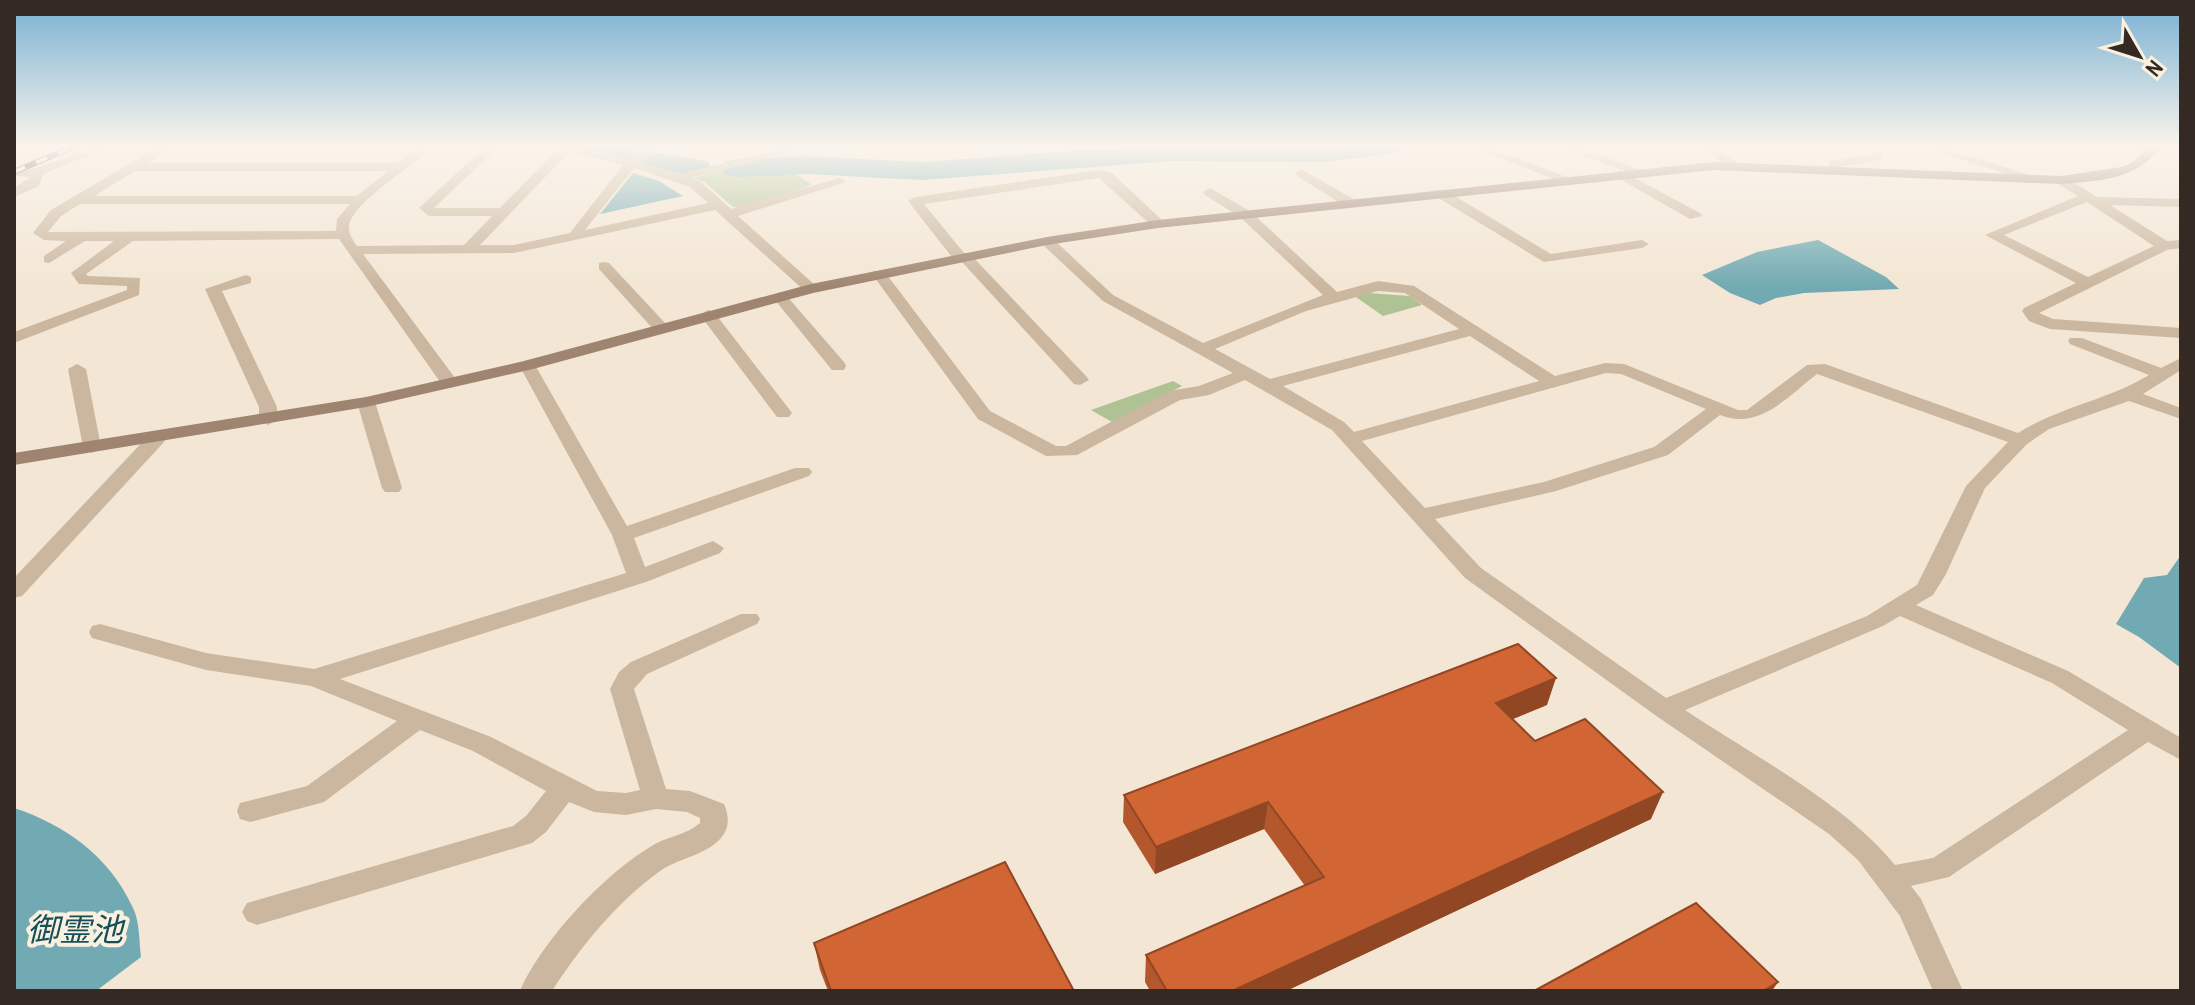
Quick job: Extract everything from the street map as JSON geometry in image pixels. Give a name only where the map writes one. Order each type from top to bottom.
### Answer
[{"type":"street","points":[[86,194],[56,213],[40,233],[49,237],[343,235]]},
{"type":"street","points":[[368,194],[344,219],[343,235],[449,382]]},
{"type":"street","points":[[441,194],[426,208],[429,212],[504,212]]},
{"type":"street","points":[[467,250],[520,194]]},
{"type":"street","points":[[576,237],[578,229],[607,194]]},
{"type":"street","points":[[704,194],[811,289]]},
{"type":"street","points":[[352,250],[514,249],[804,194]]},
{"type":"street","points":[[840,194],[842,198]]},
{"type":"street","points":[[951,194],[915,201],[963,257],[1080,380]]},
{"type":"street","points":[[1127,194],[1158,224]]},
{"type":"street","points":[[1213,194],[1245,214],[1334,297]]},
{"type":"street","points":[[1335,194],[1350,203]]},
{"type":"street","points":[[14,459],[366,402],[527,365],[811,289],[1047,241],[1158,224],[1432,194]]},
{"type":"street","points":[[1441,194],[1549,259],[1642,244]]},
{"type":"street","points":[[1656,194],[1695,216]]},
{"type":"street","points":[[2083,194],[2164,246]]},
{"type":"street","points":[[2088,283],[1992,235],[2091,199],[2181,203]]},
{"type":"street","points":[[75,200],[360,200]]},
{"type":"street","points":[[16,341],[134,292],[135,281],[84,281],[78,273],[130,236]]},
{"type":"street","points":[[49,259],[81,237]]},
{"type":"street","points":[[1047,241],[1108,298],[1338,426],[1473,573],[1664,709],[1839,826],[1868,852],[1911,908],[1948,991]]},
{"type":"street","points":[[2181,244],[2164,246],[2030,311],[2035,318],[2050,324],[2181,333]]},
{"type":"street","points":[[604,266],[660,327]]},
{"type":"street","points":[[879,274],[984,415],[1053,452],[1070,451],[1175,395],[1203,391],[1247,373]]},
{"type":"street","points":[[246,280],[213,289],[268,407],[268,420]]},
{"type":"street","points":[[1202,349],[1300,308],[1378,286],[1409,289],[1552,382]]},
{"type":"street","points":[[780,297],[838,366]]},
{"type":"street","points":[[708,315],[783,413]]},
{"type":"street","points":[[1268,385],[1473,330]]},
{"type":"street","points":[[2076,341],[2173,369]]},
{"type":"street","points":[[527,365],[622,535],[638,577]]},
{"type":"street","points":[[1349,439],[1605,368],[1624,369],[1735,415],[1751,415],[1813,369],[1825,369],[2020,440]]},
{"type":"street","points":[[77,369],[92,447]]},
{"type":"street","points":[[1664,709],[1875,621],[1900,607],[1925,590],[1976,486],[2020,440],[2043,425],[2129,395],[2173,369]]},
{"type":"street","points":[[2129,395],[2181,414]]},
{"type":"street","points":[[366,402],[392,488]]},
{"type":"street","points":[[1419,516],[1549,487],[1661,451],[1719,408]]},
{"type":"street","points":[[14,591],[157,438]]},
{"type":"street","points":[[622,535],[802,472]]},
{"type":"street","points":[[314,678],[638,577],[713,548]]},
{"type":"street","points":[[1900,607],[2060,677],[2181,750]]},
{"type":"street","points":[[656,798],[622,689],[627,678],[639,668],[749,619]]},
{"type":"street","points":[[100,632],[165,653],[288,677],[314,678],[482,744],[594,801],[626,804],[656,798],[690,802],[714,812],[713,828],[695,843],[667,850],[638,872],[551,964],[535,991]]},
{"type":"street","points":[[250,811],[315,795],[418,718]]},
{"type":"street","points":[[1890,878],[1939,869],[2148,730]]},
{"type":"street","points":[[257,912],[522,835],[536,824],[564,788]]},
{"type":"green space","points":[[718,194],[784,194],[744,207],[733,207]]},
{"type":"green space","points":[[1368,293],[1410,296],[1422,305],[1383,316],[1356,297]]},
{"type":"green space","points":[[1173,381],[1182,386],[1112,422],[1091,410]]},
{"type":"water","points":[[616,194],[683,196],[600,214]]},
{"type":"water","points":[[1818,240],[1886,277],[1899,289],[1804,293],[1776,298],[1760,305],[1730,293],[1702,275],[1757,252]]},
{"type":"water","points":[[2181,555],[2181,668],[2116,624],[2144,578],[2167,575]]},
{"type":"water","name":"御霊池","points":[[14,808],[51,824],[84,845],[112,873],[133,908],[141,957],[96,991],[14,991]]},
{"type":"building","points":[[1518,644],[1556,678],[1496,703],[1535,741],[1585,719],[1663,792],[1232,991],[1167,991],[1146,955],[1324,877],[1268,802],[1156,847],[1124,795]]},
{"type":"building","points":[[1005,862],[1074,991],[831,991],[814,943]]},
{"type":"building","points":[[1696,903],[1778,982],[1763,991],[1534,991]]}]
